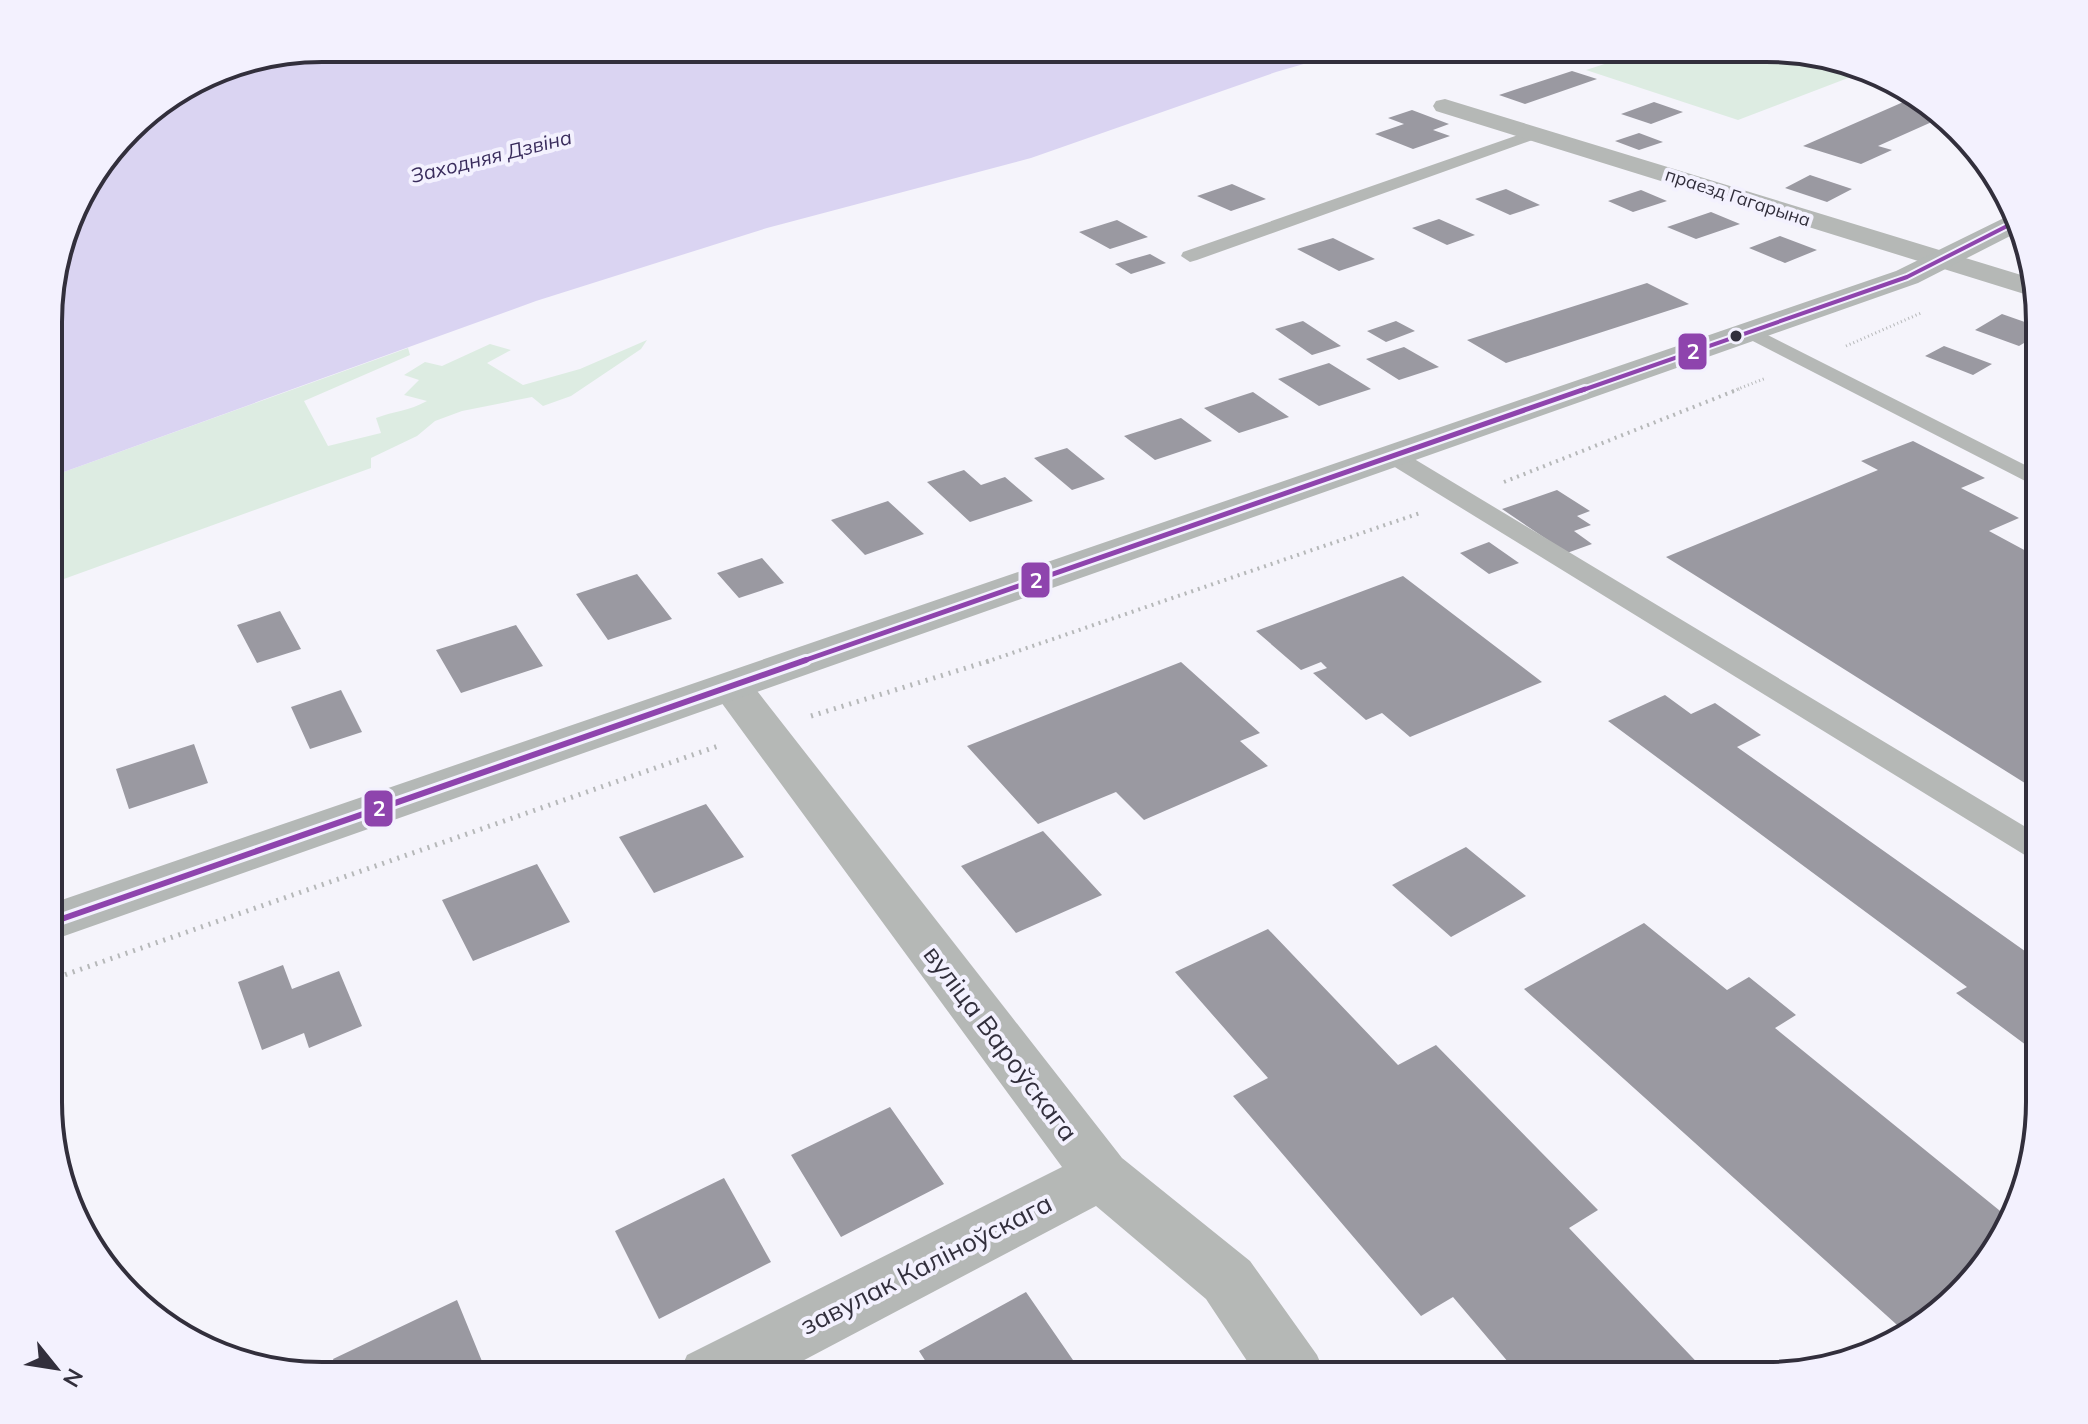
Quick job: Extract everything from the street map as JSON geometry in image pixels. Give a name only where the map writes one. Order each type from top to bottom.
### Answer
[{"type":"main road","points":[[63,919],[1907,277],[2007,226]]},
{"type":"street","name":"праезд Гагарына","points":[[1445,106],[2023,285]]},
{"type":"street","name":"вуліца Вароўскага","points":[[732,687],[1101,1175],[1228,1280],[1284,1362]]},
{"type":"street","name":"завулак Каліноўскага","points":[[739,1361],[1101,1175]]},
{"type":"lane","points":[[1190,256],[1535,134]]},
{"type":"lane","points":[[1750,332],[2025,474]]},
{"type":"lane","points":[[1393,456],[2025,840]]},
{"type":"path","points":[[63,975],[765,729],[931,681],[1463,498],[1808,362],[2002,278]]},
{"type":"shaded area","points":[[1608,63],[1783,63],[1817,67],[1851,77],[1738,120],[1586,70]]},
{"type":"shaded area","points":[[647,340],[641,349],[571,396],[543,406],[532,397],[462,411],[435,421],[417,436],[371,458],[371,468],[62,580],[62,473],[408,348],[410,355],[304,401],[328,446],[381,433],[376,418],[427,401],[404,395],[419,380],[404,375],[425,362],[442,366],[490,344],[511,350],[487,363],[523,385],[580,369]]},
{"type":"water","name":"Заходняя Дзвіна","points":[[322,62],[1308,63],[1031,158],[767,228],[536,301],[62,473],[64,288],[82,223],[106,178],[151,127],[192,97],[238,76],[288,64]]},
{"type":"building","points":[[1572,71],[1597,79],[1525,104],[1499,95]]},
{"type":"building","points":[[1654,102],[1683,112],[1651,124],[1621,114]]},
{"type":"building","points":[[1903,102],[1931,122],[1878,146],[1892,150],[1861,164],[1803,146]]},
{"type":"building","points":[[1412,110],[1449,124],[1433,130],[1450,136],[1413,149],[1375,134],[1404,124],[1388,118]]},
{"type":"building","points":[[1639,133],[1663,142],[1639,150],[1615,141]]},
{"type":"building","points":[[1810,175],[1852,189],[1827,202],[1785,188]]},
{"type":"building","points":[[1232,184],[1266,199],[1231,211],[1197,196]]},
{"type":"building","points":[[1506,189],[1540,205],[1510,215],[1475,199]]},
{"type":"building","points":[[1641,190],[1667,201],[1633,212],[1608,201]]},
{"type":"building","points":[[1711,212],[1740,224],[1696,239],[1667,227]]},
{"type":"building","points":[[1439,219],[1475,235],[1447,245],[1412,228]]},
{"type":"building","points":[[1117,220],[1148,237],[1110,249],[1079,232]]},
{"type":"building","points":[[1780,236],[1817,250],[1785,263],[1749,248]]},
{"type":"building","points":[[1333,238],[1375,259],[1339,271],[1297,249]]},
{"type":"building","points":[[1150,254],[1166,263],[1131,274],[1115,264]]},
{"type":"building","points":[[1647,283],[1689,304],[1506,363],[1467,340]]},
{"type":"building","points":[[2002,314],[2025,322],[2025,342],[2019,346],[1975,330]]},
{"type":"building","points":[[1303,321],[1341,346],[1312,355],[1275,329]]},
{"type":"building","points":[[1396,321],[1415,331],[1386,342],[1367,331]]},
{"type":"building","points":[[1944,346],[1992,364],[1973,375],[1925,356]]},
{"type":"building","points":[[1404,347],[1439,367],[1399,380],[1366,359]]},
{"type":"building","points":[[1329,363],[1371,389],[1319,406],[1278,379]]},
{"type":"building","points":[[1253,392],[1289,417],[1239,433],[1204,408]]},
{"type":"building","points":[[1181,418],[1212,441],[1155,460],[1124,436]]},
{"type":"building","points":[[1913,441],[1985,478],[1961,488],[2019,518],[1989,531],[2025,550],[2025,783],[1666,557],[1878,470],[1861,461]]},
{"type":"building","points":[[1067,448],[1105,479],[1072,490],[1034,458]]},
{"type":"building","points":[[964,470],[981,485],[1005,477],[1033,501],[970,522],[927,482]]},
{"type":"building","points":[[1557,490],[1590,511],[1577,516],[1591,525],[1574,531],[1592,544],[1567,553],[1502,509]]},
{"type":"building","points":[[888,501],[924,534],[865,555],[831,520]]},
{"type":"building","points":[[1489,542],[1519,563],[1489,574],[1460,553]]},
{"type":"building","points":[[762,558],[784,583],[739,598],[717,573]]},
{"type":"building","points":[[637,574],[672,619],[608,640],[576,594]]},
{"type":"building","points":[[1403,576],[1542,682],[1410,737],[1382,713],[1366,720],[1313,673],[1327,668],[1321,662],[1301,670],[1256,631]]},
{"type":"building","points":[[280,611],[301,649],[257,663],[237,625]]},
{"type":"building","points":[[516,625],[543,666],[461,693],[436,650]]},
{"type":"building","points":[[1181,662],[1260,733],[1240,741],[1268,766],[1144,820],[1116,792],[1038,824],[967,746]]},
{"type":"building","points":[[341,690],[362,732],[310,749],[291,707]]},
{"type":"building","points":[[1665,695],[1691,714],[1715,703],[1761,735],[1737,747],[2025,951],[2025,1044],[1956,993],[1967,987],[1608,721]]},
{"type":"building","points":[[194,744],[208,783],[129,809],[116,769]]},
{"type":"building","points":[[706,804],[744,857],[654,893],[619,837]]},
{"type":"building","points":[[1043,831],[1102,895],[1016,933],[961,866]]},
{"type":"building","points":[[1466,847],[1526,896],[1451,937],[1392,885]]},
{"type":"building","points":[[537,864],[570,922],[473,961],[442,900]]},
{"type":"building","points":[[1644,923],[1727,990],[1749,977],[1796,1015],[1775,1028],[2001,1212],[1991,1232],[1950,1286],[1897,1325],[1524,989]]},
{"type":"building","points":[[1268,929],[1398,1065],[1436,1045],[1598,1210],[1569,1228],[1697,1362],[1508,1362],[1453,1297],[1421,1316],[1233,1096],[1268,1078],[1175,972]]},
{"type":"building","points":[[283,965],[292,989],[339,971],[362,1026],[309,1048],[304,1033],[262,1050],[238,982]]},
{"type":"building","points":[[890,1107],[944,1184],[841,1237],[791,1155]]},
{"type":"building","points":[[724,1178],[771,1262],[659,1319],[615,1231]]},
{"type":"building","points":[[1026,1292],[1074,1362],[926,1361],[919,1351]]},
{"type":"building","points":[[457,1300],[482,1361],[334,1361]]},
{"type":"transit line","name":"2","points":[[63,919],[1907,277],[2007,226]]}]
